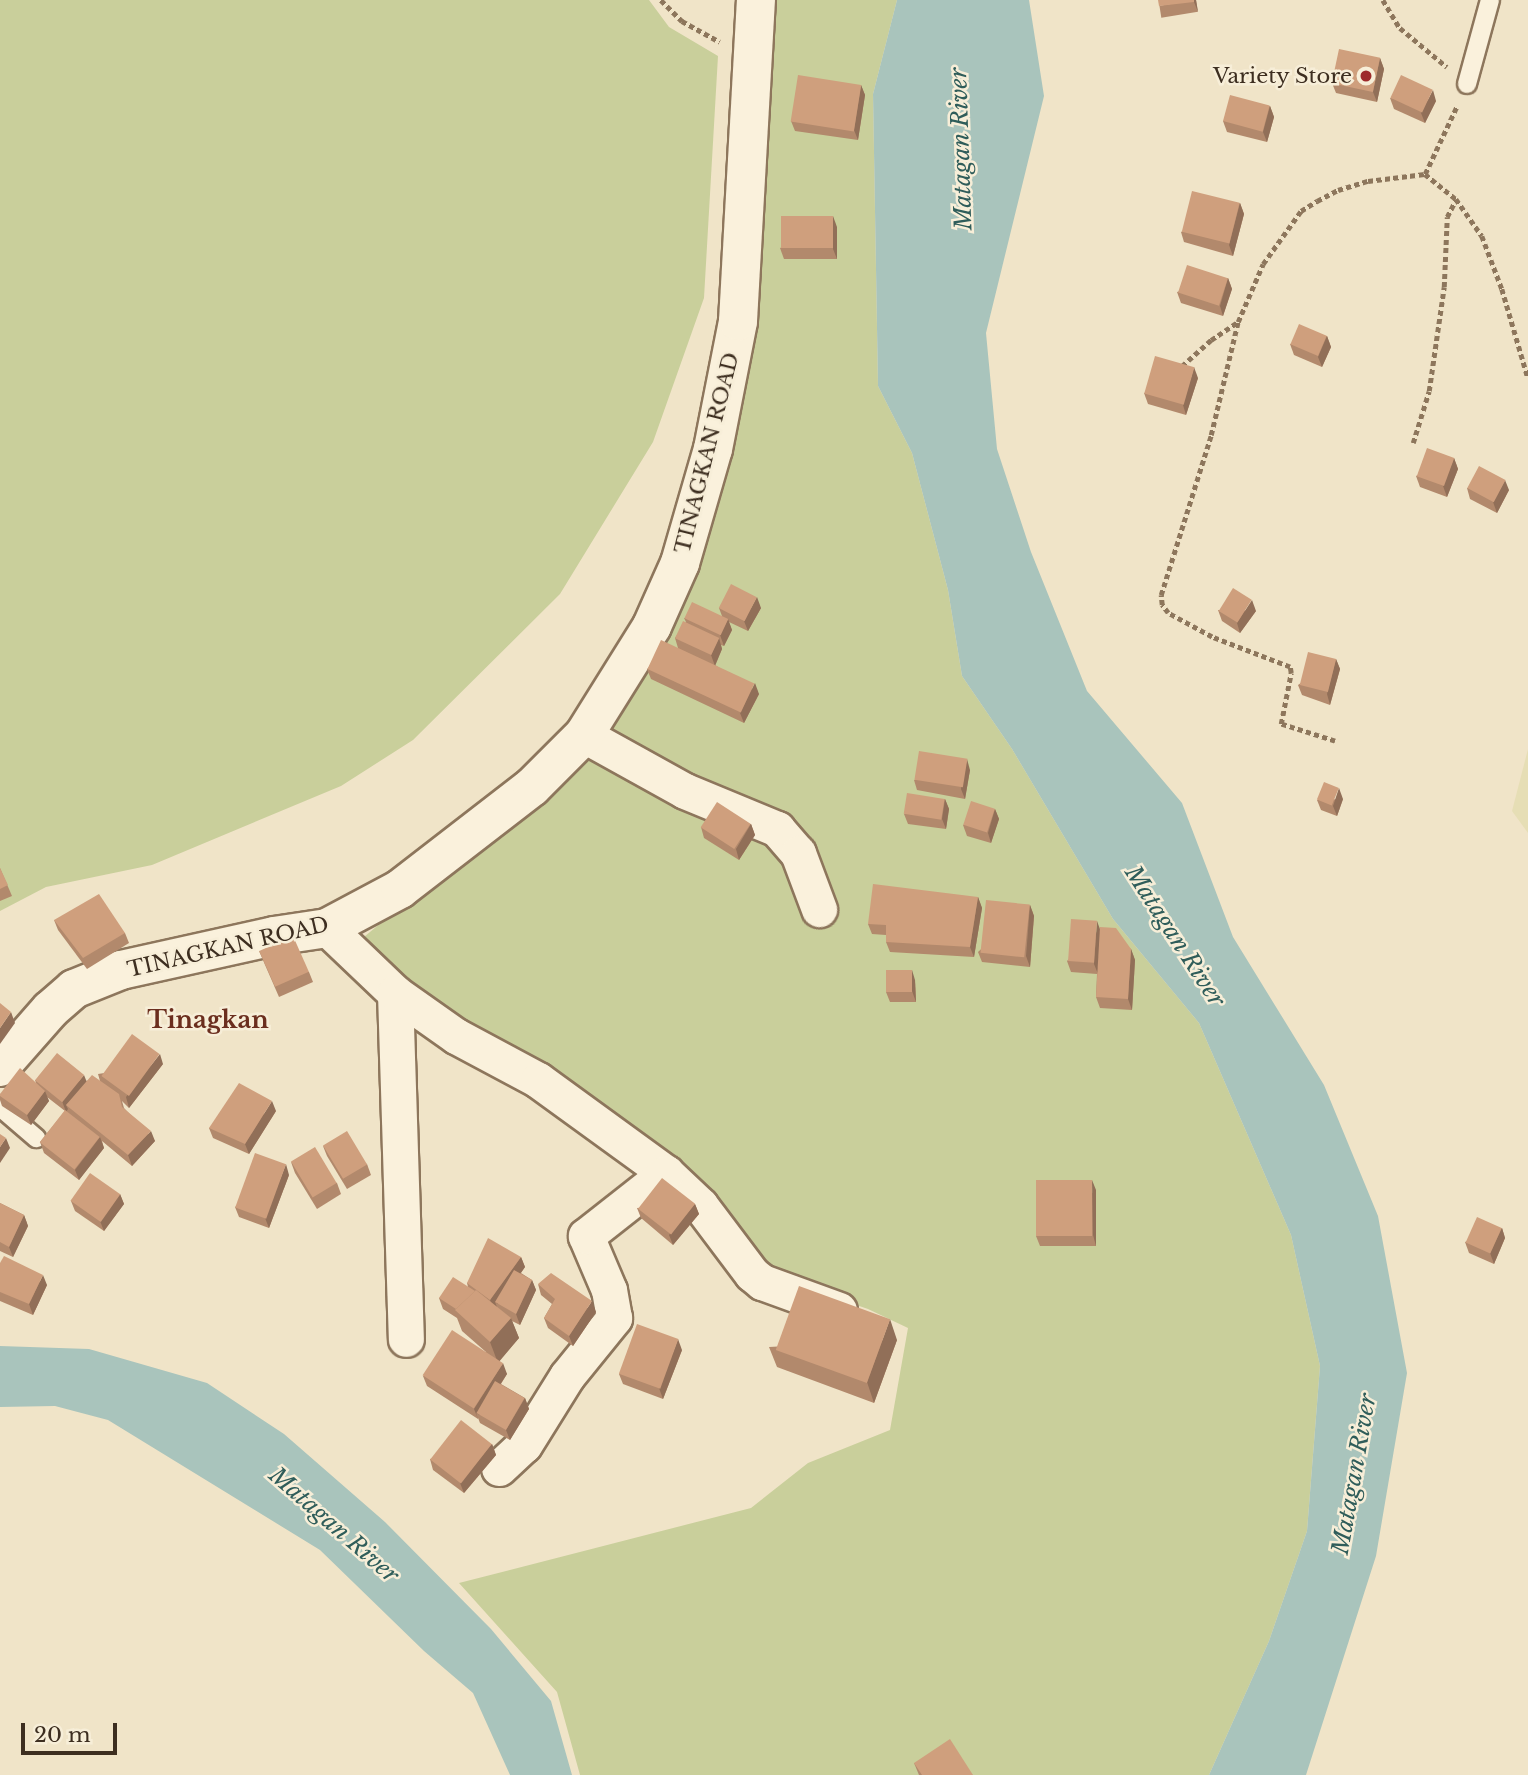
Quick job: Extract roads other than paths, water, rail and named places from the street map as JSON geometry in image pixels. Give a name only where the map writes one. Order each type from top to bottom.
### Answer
[{"type":"street","name":"TINAGKAN ROAD","points":[[0,1067],[50,1010],[74,989],[121,970],[274,936],[327,928],[401,889],[532,787],[584,735],[652,626],[680,564],[701,496],[729,378],[738,321],[756,0]]},
{"type":"street","points":[[584,735],[685,791],[777,829],[798,853],[819,909]]},
{"type":"street","points":[[327,928],[395,993],[456,1036],[538,1080],[666,1173],[700,1205],[757,1278],[778,1289],[853,1314]]},
{"type":"street","points":[[395,993],[406,1339]]},
{"type":"street","points":[[499,1468],[524,1445],[567,1376],[614,1318],[609,1290],[586,1236],[666,1173]]},
{"type":"lane","points":[[1467,84],[1490,0]]},
{"type":"lane","points":[[0,1107],[36,1138]]},
{"type":"water","name":"Matagan River","points":[[897,0],[1029,0],[1044,96],[986,333],[997,449],[1031,552],[1087,691],[1182,803],[1233,937],[1324,1085],[1378,1216],[1407,1373],[1376,1556],[1306,1775],[1209,1775],[1269,1641],[1307,1531],[1320,1366],[1291,1235],[1199,1023],[1113,919],[1012,749],[962,676],[948,590],[912,453],[878,386],[873,94]]},
{"type":"water","name":"Matagan River","points":[[0,1346],[89,1349],[207,1383],[284,1434],[385,1522],[491,1629],[551,1701],[572,1775],[510,1775],[473,1693],[424,1651],[320,1550],[108,1420],[55,1406],[0,1407]]},
{"type":"place","name":"Variety Store","points":[[1366,76]]},
{"type":"district","name":"Tinagkan","points":[[208,1020]]}]
